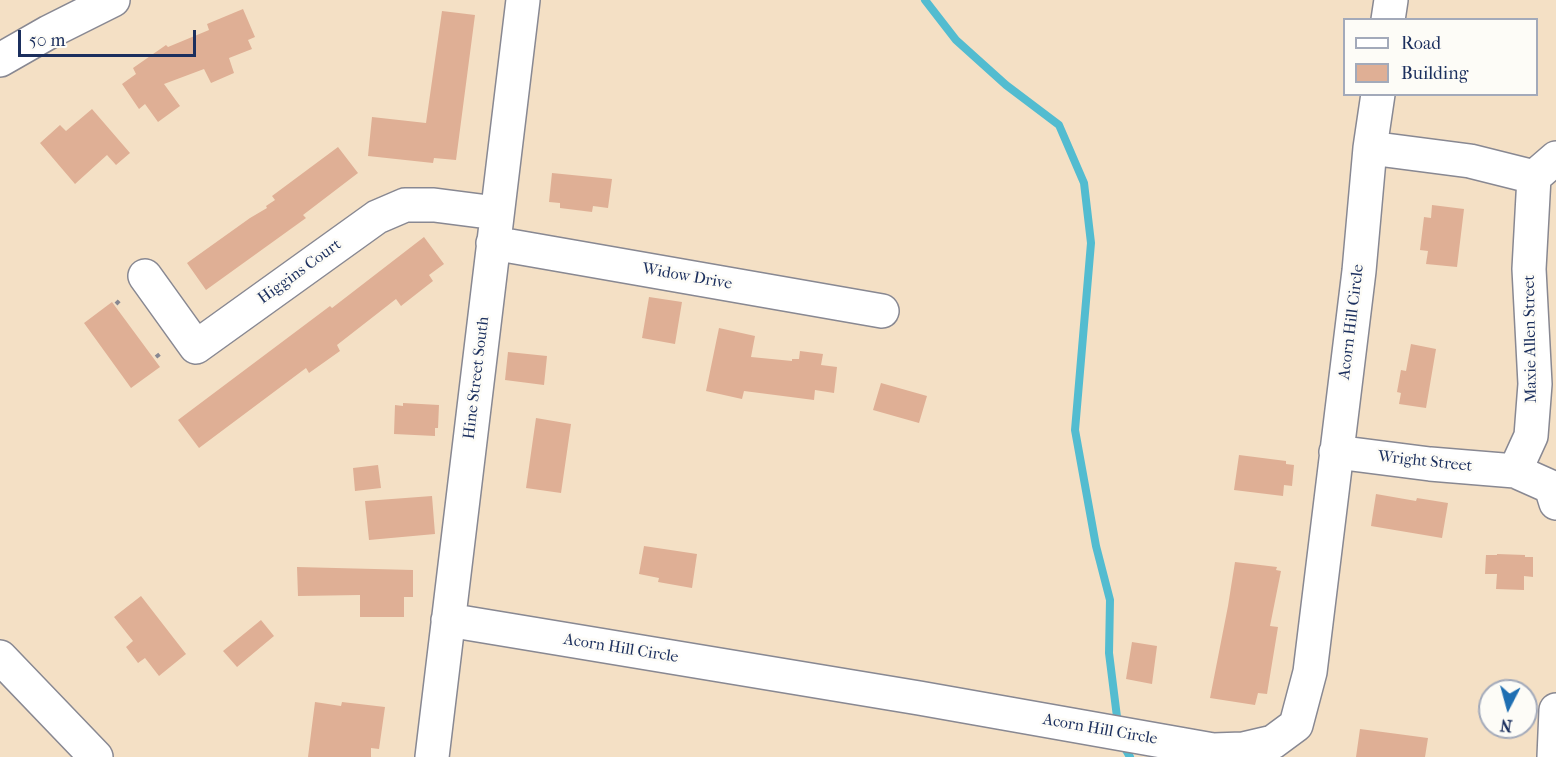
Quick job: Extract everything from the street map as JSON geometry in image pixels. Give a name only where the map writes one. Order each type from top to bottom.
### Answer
[{"type":"street","points":[[0,60],[113,0]]},
{"type":"street","name":"Hine Street South","points":[[432,757],[523,0]]},
{"type":"street","points":[[1388,18],[1391,0]]},
{"type":"street","name":"Acorn Hill Circle","points":[[448,620],[919,698],[1213,750],[1243,749],[1273,742],[1296,725],[1310,672],[1359,271],[1370,148],[1378,96]]},
{"type":"street","points":[[1370,148],[1470,161],[1545,167]]},
{"type":"street","name":"Maxie Allen Street","points":[[1515,471],[1531,436],[1535,384],[1529,269],[1545,167]]},
{"type":"street","name":"Higgins Court","points":[[145,276],[196,347],[377,217],[405,206],[434,205],[494,228]]},
{"type":"street","name":"Widow Drive","points":[[494,228],[882,311]]},
{"type":"street","name":"Wright Street","points":[[1336,452],[1430,464],[1515,471]]},
{"type":"street","points":[[1515,471],[1551,487],[1556,503]]},
{"type":"street","points":[[0,657],[96,757]]},
{"type":"street","points":[[1554,757],[1556,710]]},
{"type":"path","points":[[116,304],[122,299]]},
{"type":"path","points":[[156,357],[161,353]]},
{"type":"building","points":[[243,9],[255,37],[248,40],[252,49],[229,58],[234,73],[211,83],[204,69],[164,84],[180,106],[158,122],[145,104],[139,109],[122,84],[136,74],[133,68],[166,45],[168,47],[209,30],[207,24]]},
{"type":"building","points":[[442,11],[475,15],[456,160],[434,158],[433,163],[368,156],[372,117],[426,123]]},
{"type":"building","points":[[92,109],[130,153],[116,165],[107,155],[75,184],[40,143],[60,125],[66,131]]},
{"type":"building","points":[[338,147],[358,173],[303,215],[306,218],[206,290],[187,263],[267,208],[266,206],[275,200],[272,196]]},
{"type":"building","points":[[552,173],[612,179],[608,208],[593,206],[592,212],[560,208],[560,203],[549,202]]},
{"type":"building","points":[[1432,205],[1464,209],[1457,267],[1426,264],[1428,251],[1420,250],[1424,217],[1431,218]]},
{"type":"building","points":[[424,237],[444,264],[429,275],[433,281],[401,306],[396,299],[337,345],[340,351],[309,373],[306,368],[199,448],[178,420],[330,306],[332,308]]},
{"type":"building","points":[[649,297],[682,302],[675,344],[642,338]]},
{"type":"building","points":[[112,302],[160,367],[131,388],[84,323]]},
{"type":"building","points":[[719,328],[755,336],[751,357],[792,361],[792,359],[799,359],[800,351],[823,354],[821,365],[837,367],[834,393],[815,390],[814,400],[744,391],[742,399],[706,391]]},
{"type":"building","points":[[1411,344],[1436,349],[1426,408],[1399,404],[1401,393],[1397,392],[1401,370],[1406,371]]},
{"type":"building","points":[[508,352],[547,356],[544,385],[505,380]]},
{"type":"building","points":[[881,383],[927,396],[919,423],[873,410]]},
{"type":"building","points":[[403,403],[439,405],[438,428],[435,428],[435,436],[394,434],[395,405],[403,406]]},
{"type":"building","points":[[536,418],[571,424],[561,493],[526,488]]},
{"type":"building","points":[[1239,455],[1286,461],[1286,464],[1294,465],[1292,486],[1284,485],[1283,496],[1234,490]]},
{"type":"building","points":[[378,465],[381,488],[355,491],[353,468]]},
{"type":"building","points":[[1376,494],[1416,501],[1417,498],[1448,503],[1442,538],[1371,526]]},
{"type":"building","points":[[432,496],[435,534],[369,540],[365,501]]},
{"type":"building","points":[[644,546],[697,554],[692,588],[658,582],[659,578],[639,574]]},
{"type":"building","points":[[1486,555],[1533,557],[1533,577],[1524,576],[1524,590],[1496,589],[1497,574],[1485,574]]},
{"type":"building","points":[[1235,562],[1277,567],[1276,570],[1281,571],[1270,626],[1278,627],[1267,694],[1258,693],[1255,705],[1210,698]]},
{"type":"building","points":[[297,567],[413,570],[413,597],[404,597],[404,617],[360,617],[360,595],[298,596]]},
{"type":"building","points":[[141,596],[186,654],[159,676],[145,658],[138,663],[126,647],[133,641],[114,617]]},
{"type":"building","points":[[261,620],[274,636],[237,667],[223,651]]},
{"type":"building","points":[[1132,642],[1157,646],[1152,684],[1126,679]]},
{"type":"building","points":[[315,702],[341,706],[342,702],[385,707],[379,749],[371,748],[371,757],[308,757]]},
{"type":"building","points":[[1360,729],[1428,738],[1425,757],[1356,757]]},
{"type":"waterway","points":[[925,0],[956,40],[1006,85],[1059,125],[1084,183],[1091,243],[1075,430],[1096,546],[1110,600],[1109,653],[1118,725]]},
{"type":"waterway","points":[[1122,743],[1130,757]]}]
